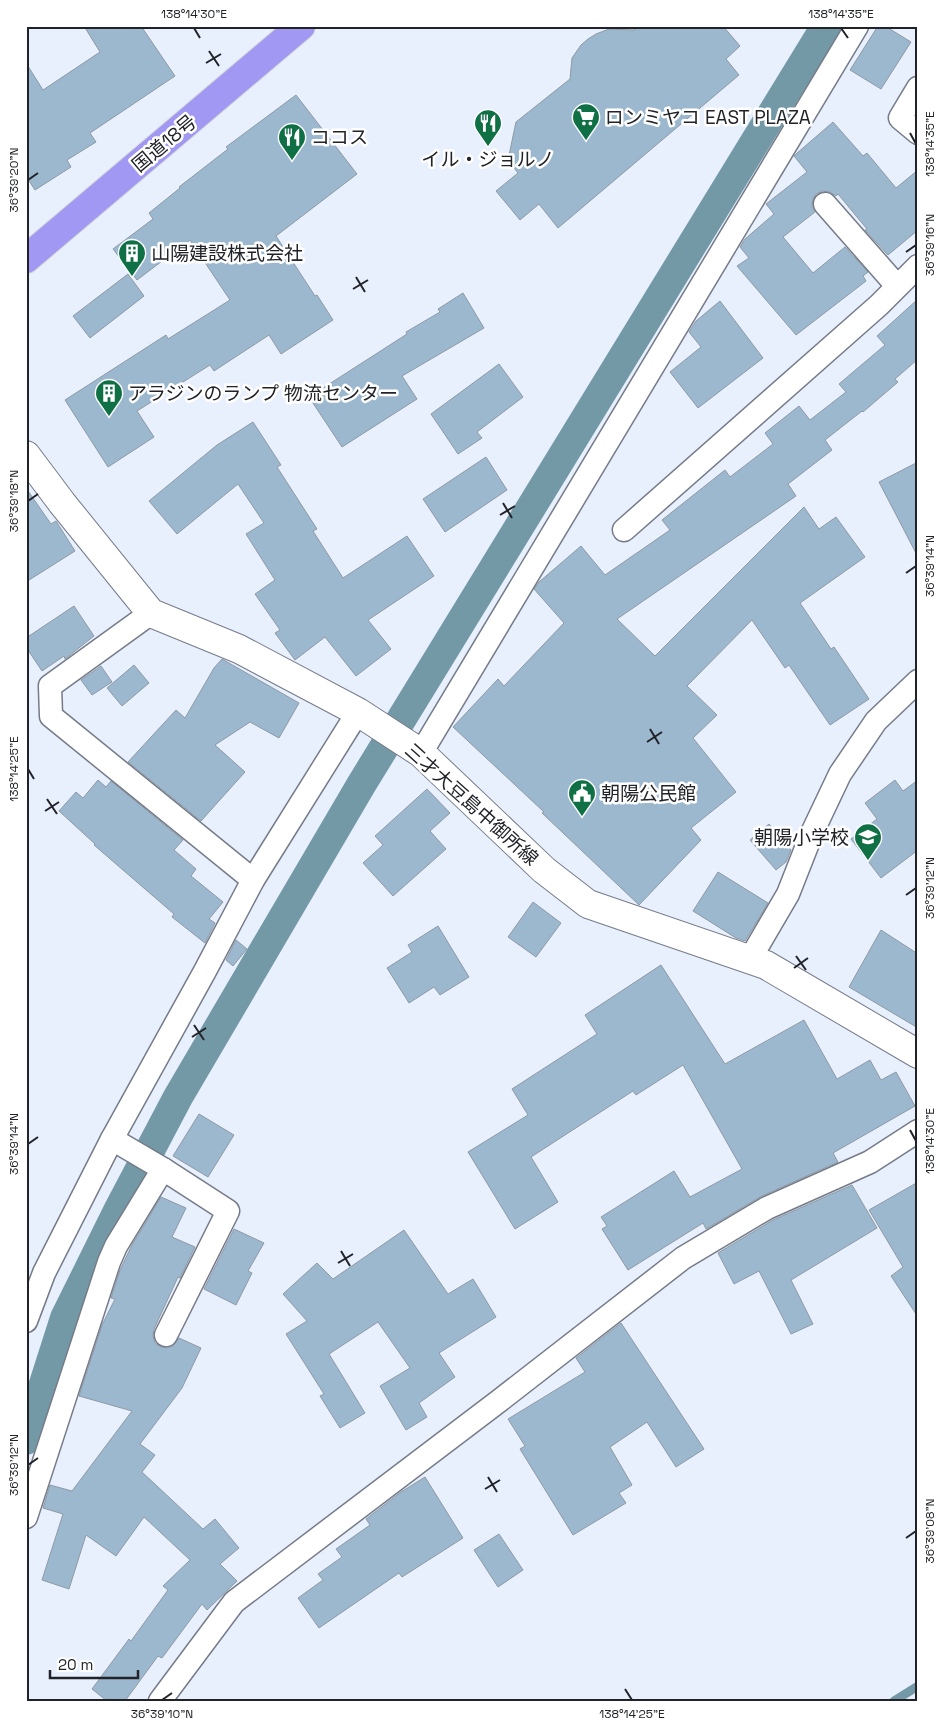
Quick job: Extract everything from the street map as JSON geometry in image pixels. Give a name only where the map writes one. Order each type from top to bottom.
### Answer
[{"type":"highway","name":"国道18号","points":[[26,259],[301,26]]},
{"type":"main road","name":"三才大豆島中御所線","points":[[26,455],[62,503],[151,613],[239,649],[358,712],[421,753],[544,870],[588,904],[766,965],[918,1054]]},
{"type":"street","points":[[421,753],[857,26]]},
{"type":"street","points":[[918,88],[900,118],[918,133]]},
{"type":"street","points":[[825,204],[897,286]]},
{"type":"street","points":[[624,530],[879,305],[918,266]]},
{"type":"street","points":[[151,613],[50,686],[51,716],[253,880]]},
{"type":"street","points":[[750,960],[788,894],[812,833],[840,774],[876,720],[918,681]]},
{"type":"street","points":[[26,1321],[44,1273],[118,1143],[253,880],[358,712]]},
{"type":"street","points":[[160,1701],[234,1602],[499,1401],[682,1258],[767,1208],[870,1162],[918,1131]]},
{"type":"street","points":[[118,1143],[228,1211],[166,1335]]},
{"type":"street","points":[[26,1517],[109,1262],[160,1168]]},
{"type":"building","points":[[84,26],[141,26],[175,76],[90,133],[96,142],[67,160],[71,167],[35,190],[26,176],[26,63],[43,90],[100,52]]},
{"type":"building","name":"ロンミヤコ EAST PLAZA","points":[[639,26],[723,26],[740,46],[726,59],[739,75],[558,228],[539,204],[520,220],[496,191],[518,173],[508,160],[516,122],[570,79],[572,58],[588,39],[609,29],[634,30]]},
{"type":"building","points":[[878,26],[885,26],[911,42],[881,89],[850,70]]},
{"type":"building","points":[[296,95],[357,174],[276,236],[333,320],[281,354],[269,335],[214,371],[210,365],[137,411],[154,437],[108,467],[65,400],[166,335],[168,339],[230,300],[190,240],[137,280],[113,249],[153,219],[149,213],[228,149],[226,147]]},
{"type":"building","points":[[833,122],[863,156],[867,153],[896,188],[918,170],[918,230],[888,255],[865,230],[867,229],[838,194],[836,196],[830,192],[823,191],[816,194],[812,206],[815,212],[783,237],[813,273],[845,247],[868,272],[863,276],[866,281],[796,335],[737,266],[749,258],[740,247],[745,239],[774,214],[766,204],[807,172],[794,156]]},
{"type":"building","points":[[128,274],[144,296],[90,338],[73,316]]},
{"type":"building","points":[[463,293],[484,328],[402,376],[417,399],[342,447],[309,397],[407,334],[406,332],[440,312],[438,309]]},
{"type":"building","points":[[918,299],[918,359],[895,379],[898,382],[863,412],[825,440],[832,450],[788,484],[796,496],[617,619],[655,656],[804,507],[819,529],[836,517],[865,557],[800,603],[831,649],[834,647],[869,699],[830,725],[789,665],[785,668],[752,620],[687,686],[717,715],[693,738],[736,792],[691,828],[701,840],[639,905],[542,813],[544,812],[453,727],[498,679],[504,686],[564,623],[534,589],[539,582],[581,546],[605,575],[670,530],[662,520],[725,470],[730,477],[773,444],[765,433],[799,406],[810,420],[846,392],[839,384],[885,345],[877,336]]},
{"type":"building","points":[[720,301],[763,358],[698,408],[670,372],[701,347],[689,332],[696,321]]},
{"type":"building","points":[[499,364],[523,397],[477,432],[482,438],[458,454],[431,414]]},
{"type":"building","points":[[253,422],[281,465],[277,467],[317,529],[313,531],[343,578],[407,536],[434,576],[368,620],[391,649],[356,676],[325,637],[295,660],[275,633],[280,630],[255,594],[275,580],[246,534],[264,523],[238,484],[177,534],[149,501],[217,445]]},
{"type":"building","points":[[486,457],[507,490],[445,532],[423,499]]},
{"type":"building","points":[[918,462],[918,557],[879,482]]},
{"type":"building","points":[[26,488],[51,524],[56,521],[75,551],[26,582]]},
{"type":"building","points":[[74,606],[94,636],[65,659],[64,656],[42,671],[26,647],[26,638]]},
{"type":"building","points":[[222,659],[299,703],[279,738],[250,722],[215,745],[245,772],[201,821],[128,762],[176,710],[185,718],[214,668]]},
{"type":"building","points":[[134,665],[149,683],[122,706],[107,688]]},
{"type":"building","points":[[101,666],[112,682],[92,695],[81,680]]},
{"type":"building","points":[[98,780],[106,787],[111,781],[183,840],[174,850],[196,869],[191,876],[223,902],[209,919],[215,923],[205,943],[172,917],[174,914],[94,845],[59,811],[76,792],[83,798]]},
{"type":"building","points":[[895,780],[903,791],[918,780],[918,850],[881,878],[851,839],[877,819],[865,803]]},
{"type":"building","points":[[427,789],[450,813],[430,831],[446,849],[393,896],[363,863],[383,845],[375,836]]},
{"type":"building","points":[[769,824],[791,850],[786,862],[776,870],[750,840]]},
{"type":"building","points":[[718,872],[768,903],[745,941],[736,938],[693,911]]},
{"type":"building","points":[[533,902],[561,923],[536,957],[508,937]]},
{"type":"building","points":[[438,926],[469,977],[440,995],[434,987],[409,1003],[387,968],[412,952],[408,945]]},
{"type":"building","points":[[881,930],[918,954],[918,1028],[849,987]]},
{"type":"building","points":[[236,940],[247,949],[233,966],[226,960]]},
{"type":"building","points":[[661,965],[725,1064],[804,1020],[837,1079],[870,1060],[881,1080],[896,1072],[915,1106],[833,1153],[838,1162],[762,1196],[706,1229],[703,1223],[628,1270],[602,1229],[607,1226],[601,1217],[674,1171],[690,1197],[742,1169],[683,1065],[636,1095],[633,1091],[531,1157],[558,1202],[515,1229],[468,1152],[528,1115],[512,1089],[597,1034],[585,1015]]},
{"type":"building","points":[[199,1114],[234,1135],[208,1177],[173,1156]]},
{"type":"building","points":[[918,1182],[918,1317],[891,1276],[903,1267],[869,1210]]},
{"type":"building","points":[[852,1185],[877,1228],[791,1280],[813,1324],[791,1334],[759,1271],[734,1284],[718,1253],[773,1220]]},
{"type":"building","points":[[161,1197],[186,1208],[172,1237],[195,1247],[180,1278],[178,1277],[154,1329],[153,1336],[155,1343],[161,1347],[173,1346],[179,1338],[201,1348],[182,1388],[140,1444],[155,1455],[142,1472],[203,1529],[215,1519],[239,1548],[220,1564],[237,1581],[207,1610],[202,1604],[162,1658],[158,1656],[125,1701],[107,1701],[92,1689],[129,1639],[131,1641],[168,1590],[163,1586],[190,1560],[144,1517],[116,1556],[86,1535],[69,1589],[42,1580],[63,1514],[43,1508],[50,1485],[72,1491],[132,1411],[79,1396],[102,1325],[115,1299],[111,1298],[120,1270],[132,1245]]},
{"type":"building","points":[[234,1229],[264,1243],[248,1271],[252,1273],[236,1305],[204,1289]]},
{"type":"building","points":[[404,1230],[448,1294],[473,1279],[496,1317],[439,1353],[455,1377],[419,1403],[427,1417],[406,1430],[380,1386],[410,1368],[378,1322],[329,1354],[365,1413],[340,1428],[320,1396],[324,1394],[286,1334],[307,1321],[283,1294],[317,1263],[333,1279]]},
{"type":"building","points":[[621,1323],[704,1449],[676,1467],[647,1422],[610,1447],[632,1485],[619,1493],[626,1503],[573,1535],[520,1449],[525,1446],[508,1419],[585,1372],[576,1358]]},
{"type":"building","points":[[425,1477],[463,1538],[402,1577],[399,1573],[319,1628],[298,1598],[323,1580],[318,1574],[342,1557],[336,1549],[370,1525],[366,1519],[401,1492]]},
{"type":"building","points":[[499,1534],[523,1570],[498,1587],[474,1550]]},
{"type":"waterway","points":[[26,1440],[65,1318],[119,1209],[178,1097],[361,785],[826,26]]},
{"type":"waterway","points":[[894,1701],[918,1686]]},
{"type":"place","name":"ロンミヤコ EAST PLAZA","points":[[586,141]]},
{"type":"place","name":"イル・ジョルノ","points":[[488,147]]},
{"type":"place","name":"ココス","points":[[292,161]]},
{"type":"place","name":"山陽建設株式会社","points":[[132,277]]},
{"type":"place","name":"アラジンのランプ 物流センター","points":[[109,417]]},
{"type":"place","name":"朝陽公民館","points":[[582,817]]},
{"type":"place","name":"朝陽小学校","points":[[868,861]]}]
